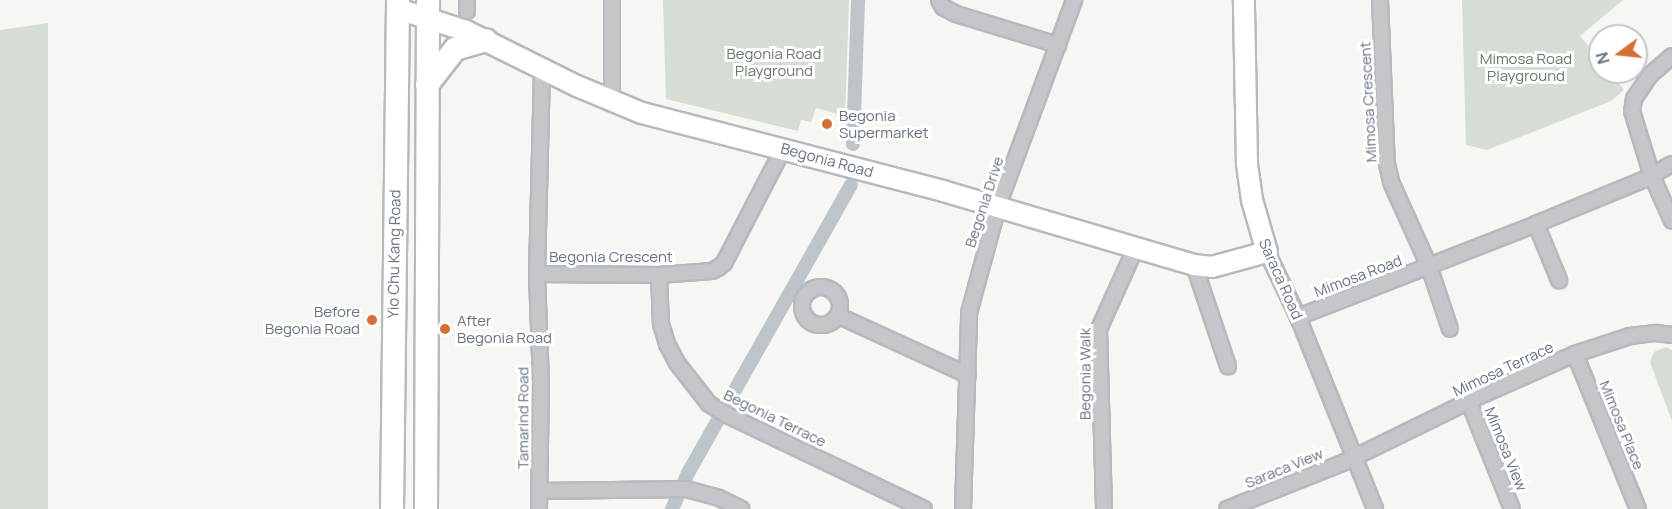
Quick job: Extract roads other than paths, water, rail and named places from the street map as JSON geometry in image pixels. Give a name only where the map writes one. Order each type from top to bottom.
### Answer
[{"type":"main road","name":"Yio Chu Kang Road","points":[[392,509],[398,4]]},
{"type":"main road","points":[[426,509],[427,9]]},
{"type":"main road","points":[[427,85],[455,49],[486,40]]},
{"type":"street","points":[[612,0],[612,101]]},
{"type":"street","points":[[939,0],[943,7],[956,14],[1058,45]]},
{"type":"street","name":"Begonia Drive","points":[[963,509],[969,313],[998,206],[1074,0]]},
{"type":"street","name":"Saraca Road","points":[[1244,0],[1247,163],[1252,200],[1267,252],[1298,317],[1375,509]]},
{"type":"street","name":"Mimosa Crescent","points":[[1380,0],[1387,164],[1391,183],[1429,266]]},
{"type":"street","name":"Begonia Road","points":[[398,4],[427,9],[612,101],[642,113],[998,206],[1194,265],[1212,267],[1267,252]]},
{"type":"street","points":[[1672,57],[1650,75],[1634,99],[1634,123],[1652,176],[1672,221]]},
{"type":"street","name":"Begonia Crescent","points":[[542,67],[537,274],[659,275],[712,271],[724,263],[783,149]]},
{"type":"street","name":"Mimosa Road","points":[[1298,317],[1536,224],[1652,176],[1672,164]]},
{"type":"street","points":[[1536,224],[1559,280]]},
{"type":"street","name":"Begonia Walk","points":[[1104,509],[1099,329],[1136,247]]},
{"type":"street","points":[[1194,265],[1228,366]]},
{"type":"street","points":[[1429,266],[1450,329]]},
{"type":"street","name":"Tamarind Road","points":[[537,274],[541,384],[538,509]]},
{"type":"street","name":"Begonia Terrace","points":[[659,275],[661,324],[667,344],[677,363],[721,412],[924,509]]},
{"type":"street","points":[[838,316],[968,375]]},
{"type":"street","name":"Mimosa Terrace","points":[[1354,458],[1575,354],[1630,336],[1656,333],[1672,335]]},
{"type":"street","name":"Mimosa Place","points":[[1575,354],[1638,509]]},
{"type":"street","name":"Mimosa View","points":[[1469,402],[1512,509]]},
{"type":"street","name":"Saraca View","points":[[1227,509],[1354,458]]},
{"type":"street","points":[[539,491],[679,489],[719,498],[741,509]]},
{"type":"waterway","points":[[853,144],[858,0]]},
{"type":"waterway","points":[[672,509],[688,473],[851,185]]},
{"type":"place","name":"Begonia Supermarket","points":[[827,124]]},
{"type":"place","name":"Before Begonia Road","points":[[372,320]]},
{"type":"place","name":"After Begonia Road","points":[[445,329]]},
{"type":"park label","name":"Begonia Road Playground","points":[[774,62]]},
{"type":"park label","name":"Mimosa Road Playground","points":[[1526,66]]}]
